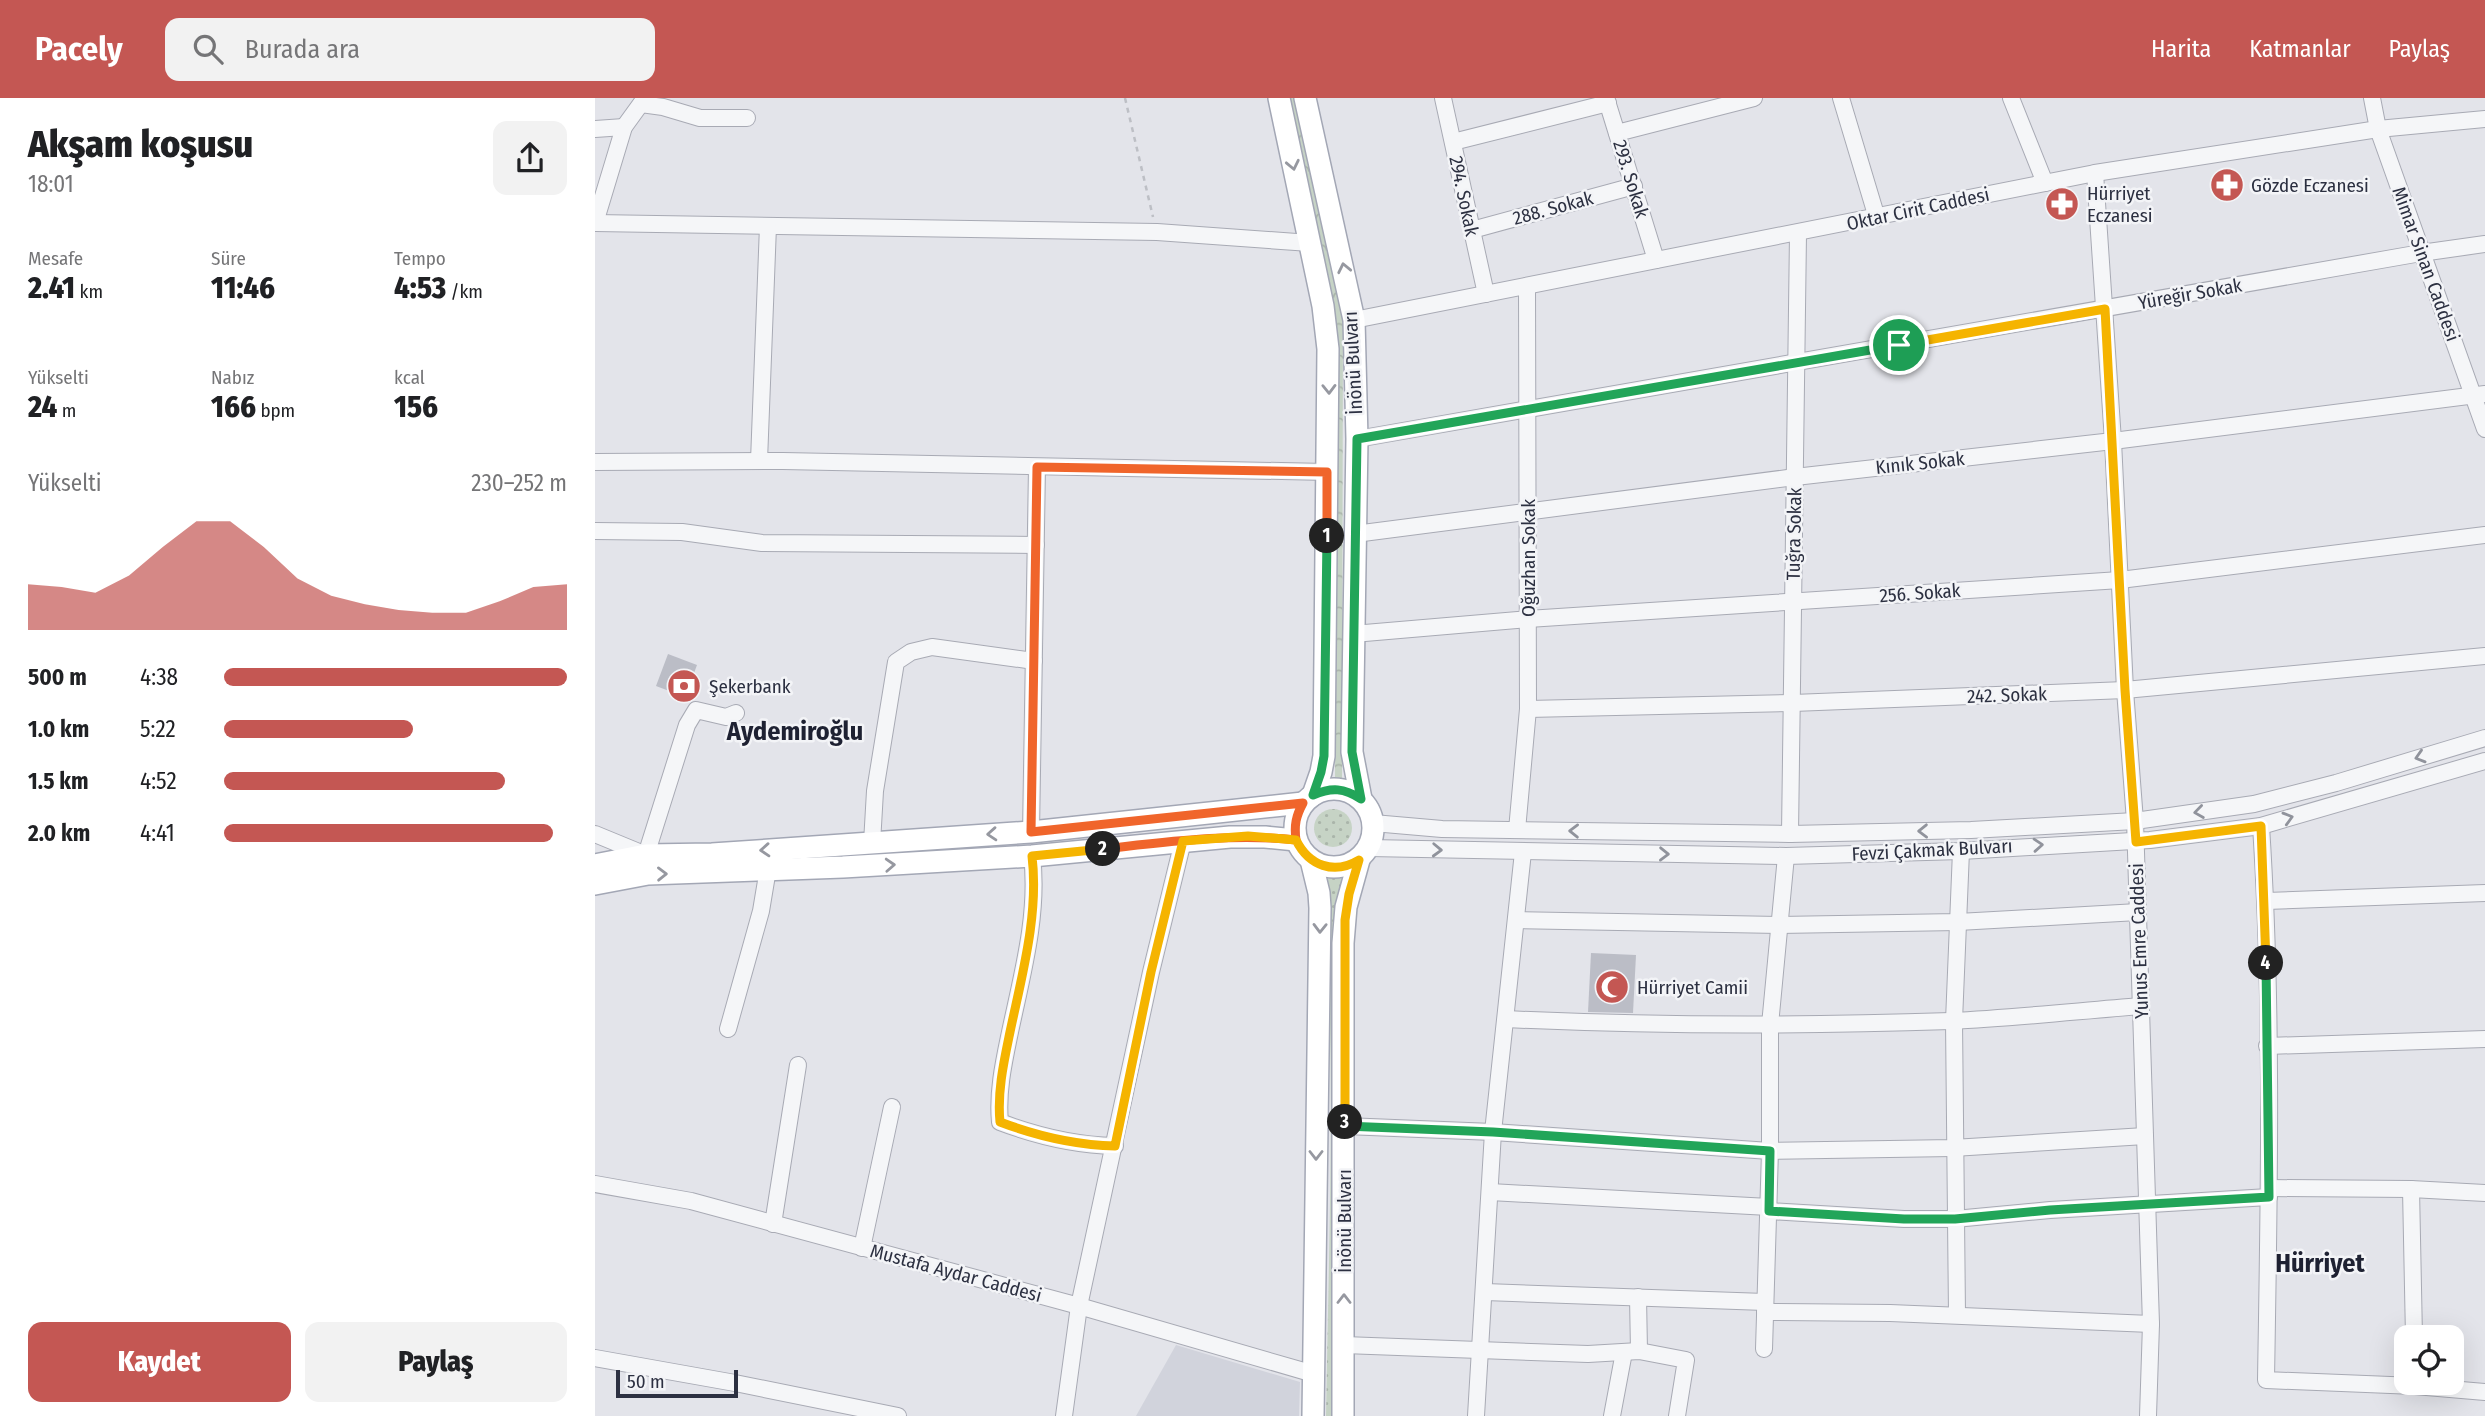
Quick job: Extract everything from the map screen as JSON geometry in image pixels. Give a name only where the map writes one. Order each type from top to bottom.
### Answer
[{"type":"main road","name":"İnönü Bulvarı","points":[[1279,98],[1323,306],[1328,349],[1324,756],[1321,772],[1308,799]]},
{"type":"main road","name":"İnönü Bulvarı","points":[[1305,98],[1354,320],[1357,439],[1352,752],[1361,799]]},
{"type":"main road","points":[[595,865],[646,855],[712,854],[1031,832],[1308,799],[1325,790],[1338,789],[1361,799],[1369,810],[1373,822],[1373,836],[1364,854],[1350,865],[1336,868],[1311,860],[1296,840],[1295,827],[1297,815],[1308,799]]},
{"type":"main road","points":[[595,884],[648,874],[1032,856],[1248,836],[1296,840]]},
{"type":"main road","name":"İnönü Bulvarı","points":[[1343,1416],[1345,920],[1349,894],[1364,854]]},
{"type":"main road","points":[[1311,860],[1320,908],[1313,1416]]},
{"type":"street","name":"294. Sokak","points":[[1443,98],[1486,294]]},
{"type":"street","points":[[1617,134],[1754,98]]},
{"type":"street","points":[[1841,98],[1877,218]]},
{"type":"street","points":[[2011,98],[2045,183]]},
{"type":"street","name":"Mimar Sinan Caddesi","points":[[2372,98],[2378,129],[2421,253],[2479,395],[2485,429]]},
{"type":"street","points":[[747,118],[700,118],[643,101],[624,127],[595,223],[1157,232],[1310,243]]},
{"type":"street","points":[[1453,142],[1607,101]]},
{"type":"street","name":"293. Sokak","points":[[1607,101],[1656,260]]},
{"type":"street","name":"Oktar Cirit Caddesi","points":[[1354,320],[2095,173],[2378,129],[2485,120]]},
{"type":"street","points":[[595,129],[624,127]]},
{"type":"street","name":"Yunus Emre Caddesi","points":[[2095,173],[2136,842],[2151,1324],[2148,1416]]},
{"type":"street","name":"288. Sokak","points":[[1472,230],[1633,186]]},
{"type":"street","points":[[759,461],[768,226]]},
{"type":"street","name":"Tuğra Sokak","points":[[1790,834],[1798,234]]},
{"type":"street","name":"Yüreğir Sokak","points":[[1357,439],[1528,407],[2485,244]]},
{"type":"street","name":"Oğuzhan Sokak","points":[[1517,830],[1528,709],[1527,286]]},
{"type":"street","name":"Kınık Sokak","points":[[1355,534],[1528,510],[2479,395]]},
{"type":"street","points":[[595,462],[759,461],[1327,472]]},
{"type":"street","points":[[1031,832],[1037,467]]},
{"type":"street","points":[[595,531],[682,532],[762,543],[1036,545]]},
{"type":"street","name":"256. Sokak","points":[[1353,634],[1528,618],[2120,580],[2485,535]]},
{"type":"street","points":[[871,843],[875,791],[896,662],[911,652],[932,647],[1034,662]]},
{"type":"street","name":"242. Sokak","points":[[1528,709],[1793,703],[2125,690],[2485,656]]},
{"type":"street","points":[[595,834],[646,855],[687,725],[696,710],[726,717],[736,713]]},
{"type":"street","name":"Fevzi Çakmak Bulvarı","points":[[1373,822],[1421,828],[1790,834],[1971,830],[2135,821],[2254,804],[2336,783],[2485,738]]},
{"type":"street","name":"Fevzi Çakmak Bulvarı","points":[[1364,854],[1523,852],[1786,856],[2136,842],[2261,826],[2485,761]]},
{"type":"street","points":[[2261,826],[2266,901],[2269,1192],[2266,1380],[2394,1383]]},
{"type":"street","points":[[1064,1416],[1079,1306],[1151,972],[1183,841]]},
{"type":"street","points":[[1957,1315],[1954,1021],[1961,850]]},
{"type":"street","points":[[1475,1416],[1482,1348],[1493,1132],[1523,852]]},
{"type":"street","points":[[1032,856],[1034,875],[1028,941],[1003,1065],[1000,1122],[1086,1145],[1115,1146]]},
{"type":"street","points":[[1764,1349],[1769,1209],[1770,1026],[1786,856]]},
{"type":"street","points":[[729,1029],[761,911],[768,869]]},
{"type":"street","points":[[2266,901],[2485,893]]},
{"type":"street","points":[[1516,920],[1779,925],[1958,922],[2138,912]]},
{"type":"street","points":[[1506,1020],[1770,1026],[1954,1021],[2141,1006]]},
{"type":"street","points":[[2267,1046],[2485,1040]]},
{"type":"street","points":[[773,1224],[798,1065]]},
{"type":"street","points":[[862,1248],[892,1107]]},
{"type":"street","points":[[1345,1126],[1493,1132],[1770,1151],[1954,1148],[2145,1136]]},
{"type":"street","name":"Mustafa Aydar Caddesi","points":[[595,1184],[691,1202],[1079,1306],[1314,1374]]},
{"type":"street","points":[[1490,1192],[1904,1219],[1955,1219],[2269,1192],[2411,1189],[2485,1193]]},
{"type":"street","points":[[2411,1189],[2414,1325]]},
{"type":"street","points":[[1485,1292],[1638,1297],[1765,1307],[2151,1324]]},
{"type":"street","points":[[1612,1416],[1632,1351],[1638,1297]]},
{"type":"street","points":[[1344,1345],[1588,1353],[1632,1351],[1686,1360],[1677,1416]]},
{"type":"street","points":[[595,1358],[898,1416]]},
{"type":"street","points":[[2464,1390],[2485,1392]]},
{"type":"path","points":[[1125,98],[1157,232]]},
{"type":"shaded area","points":[[1176,1345],[1300,1382],[1299,1416],[1136,1416]]},
{"type":"green space","points":[[1288,98],[1295,98],[1343,316],[1342,780],[1335,780],[1337,336],[1332,293]]},
{"type":"green space","points":[[1333,809],[1347,814],[1352,828],[1347,842],[1333,847],[1319,842],[1314,828],[1319,814]]},
{"type":"green space","points":[[1345,878],[1340,889],[1336,914],[1332,1416],[1326,1416],[1331,1080],[1324,879]]},
{"type":"building","points":[[668,654],[697,665],[685,697],[656,686]]},
{"type":"building","name":"Hürriyet Camii","points":[[1591,953],[1636,955],[1633,1013],[1588,1012]]},
{"type":"place","name":"Gözde Eczanesi","points":[[2227,185]]},
{"type":"place","name":"Hürriyet Eczanesi","points":[[2062,204]]},
{"type":"place","name":"Şekerbank","points":[[684,686]]},
{"type":"place","name":"Hürriyet Camii","points":[[1612,987]]},
{"type":"district","name":"Aydemiroğlu","points":[[795,731]]},
{"type":"district","name":"Hürriyet","points":[[2320,1263]]},
{"type":"route","points":[[1899,345],[1528,407],[1357,439],[1352,752],[1361,799],[1338,789],[1313,795],[1324,756],[1327,472],[1037,467],[1031,832],[1303,803],[1297,815],[1296,840],[1230,837],[1183,841],[1032,856],[1034,875],[1028,941],[1003,1065],[1000,1122],[1086,1145],[1115,1146],[1151,972],[1183,841],[1230,837],[1248,836],[1265,837],[1296,840],[1311,860],[1323,866],[1336,868],[1359,860],[1346,907],[1343,943],[1345,1126],[1493,1132],[1770,1151],[1769,1211],[1904,1219],[1955,1219],[2050,1210],[2269,1197],[2266,901],[2261,826],[2136,842],[2125,690],[2105,309],[1899,345]]}]
